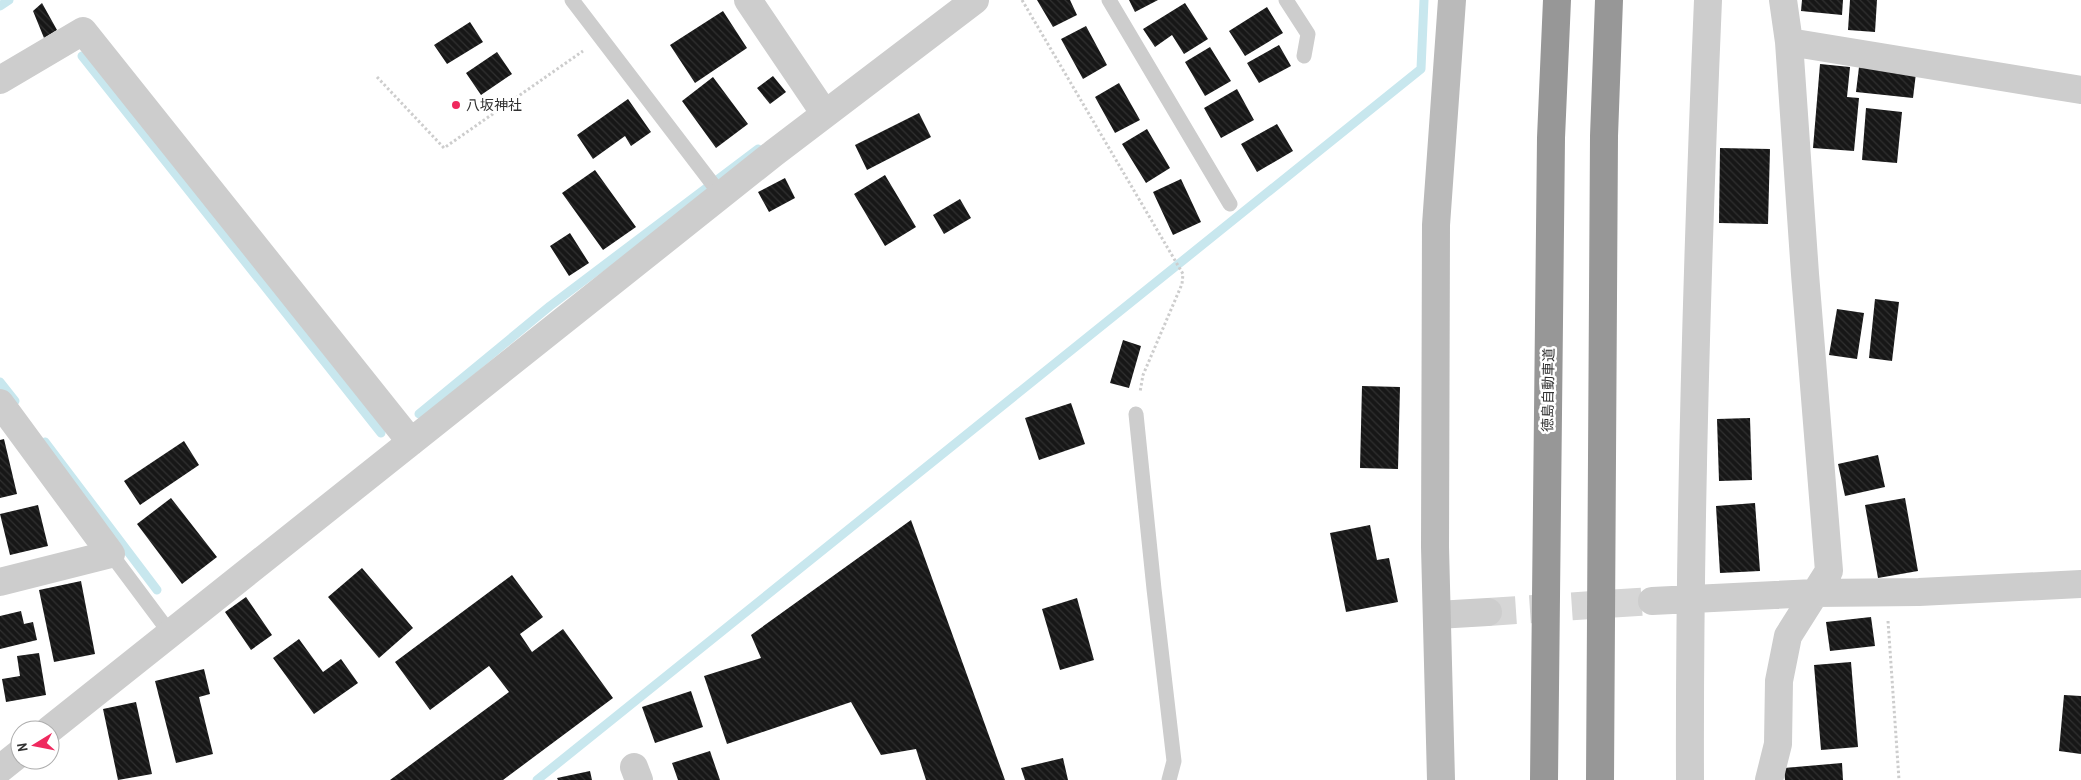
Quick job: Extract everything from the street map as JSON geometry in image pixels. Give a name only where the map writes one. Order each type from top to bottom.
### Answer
[{"type":"highway","name":"徳島自動車道","points":[[1544,780],[1550,138],[1557,0]]},
{"type":"highway","points":[[1600,780],[1604,136],[1609,0]]},
{"type":"street","points":[[748,0],[825,114]]},
{"type":"street","points":[[60,720],[721,195],[975,0]]},
{"type":"street","points":[[1441,780],[1435,547],[1436,225],[1452,0]]},
{"type":"street","points":[[1690,780],[1689,599],[1700,204],[1708,0]]},
{"type":"street","points":[[1769,780],[1778,744],[1779,681],[1788,636],[1829,571],[1805,274],[1790,42],[1783,0]]},
{"type":"street","points":[[0,80],[83,31],[411,442]]},
{"type":"street","points":[[1790,42],[2081,90]]},
{"type":"street","points":[[0,582],[111,554],[1,407]]},
{"type":"street","points":[[1652,601],[1815,593],[2081,584]]},
{"type":"street","points":[[1437,615],[1488,612]]},
{"type":"street","points":[[0,769],[10,761]]},
{"type":"lane","points":[[572,0],[721,195]]},
{"type":"lane","points":[[1108,0],[1230,204]]},
{"type":"lane","points":[[1286,0],[1308,34],[1304,56]]},
{"type":"lane","points":[[1136,414],[1174,761],[1169,780]]},
{"type":"lane","points":[[111,554],[170,633]]},
{"type":"path","points":[[1022,0],[1182,274],[1182,284],[1143,376],[1136,414]]},
{"type":"path","points":[[376,77],[444,148],[601,38]]},
{"type":"path","points":[[1886,592],[1899,780]]},
{"type":"building","points":[[1037,0],[1070,0],[1077,15],[1053,27]]},
{"type":"building","points":[[1129,0],[1158,0],[1135,12]]},
{"type":"building","points":[[1802,0],[1843,0],[1842,15],[1801,11]]},
{"type":"building","points":[[1850,0],[1877,0],[1875,32],[1848,30]]},
{"type":"building","points":[[42,3],[57,30],[44,38],[33,11]]},
{"type":"building","points":[[1185,3],[1208,39],[1184,54],[1172,35],[1155,47],[1143,29]]},
{"type":"building","points":[[1267,7],[1283,33],[1245,56],[1229,31]]},
{"type":"building","points":[[723,11],[747,48],[695,83],[670,45]]},
{"type":"building","points":[[470,22],[483,42],[447,64],[434,45]]},
{"type":"building","points":[[1086,26],[1107,65],[1083,79],[1061,39]]},
{"type":"building","points":[[1279,45],[1291,66],[1259,83],[1247,63]]},
{"type":"building","points":[[1210,47],[1231,81],[1205,96],[1185,62]]},
{"type":"building","points":[[497,52],[512,74],[481,95],[466,73]]},
{"type":"building","points":[[1820,64],[1850,67],[1847,97],[1859,98],[1854,151],[1813,148]]},
{"type":"building","points":[[1859,67],[1916,73],[1913,98],[1856,92]]},
{"type":"building","points":[[773,76],[786,92],[770,104],[757,88]]},
{"type":"building","points":[[713,77],[748,124],[716,148],[682,101]]},
{"type":"building","points":[[1119,83],[1140,120],[1115,133],[1095,97]]},
{"type":"building","points":[[1237,89],[1254,120],[1221,138],[1204,108]]},
{"type":"building","points":[[628,99],[651,132],[631,146],[625,136],[593,159],[577,135]]},
{"type":"building","points":[[1866,108],[1902,112],[1897,163],[1862,160]]},
{"type":"building","points":[[919,113],[931,137],[867,170],[855,145]]},
{"type":"building","points":[[1277,124],[1293,151],[1257,172],[1241,144]]},
{"type":"building","points":[[1147,129],[1170,168],[1146,183],[1122,144]]},
{"type":"building","points":[[1720,148],[1770,149],[1768,224],[1719,223]]},
{"type":"building","points":[[595,170],[636,227],[603,250],[562,193]]},
{"type":"building","points":[[885,175],[916,227],[885,246],[854,194]]},
{"type":"building","points":[[785,178],[795,198],[769,212],[758,192]]},
{"type":"building","points":[[1181,179],[1201,222],[1173,235],[1153,192]]},
{"type":"building","points":[[960,199],[971,218],[944,234],[933,215]]},
{"type":"building","points":[[570,233],[589,263],[569,276],[550,246]]},
{"type":"building","points":[[1875,299],[1899,302],[1892,361],[1869,358]]},
{"type":"building","points":[[1837,309],[1864,313],[1857,359],[1829,355]]},
{"type":"building","points":[[1123,340],[1141,346],[1129,388],[1110,383]]},
{"type":"building","points":[[1362,386],[1400,387],[1398,469],[1360,468]]},
{"type":"building","points":[[1071,403],[1085,444],[1039,460],[1025,418]]},
{"type":"building","points":[[1750,418],[1752,480],[1719,481],[1717,419]]},
{"type":"building","points":[[4,439],[17,494],[0,498],[0,440]]},
{"type":"building","points":[[184,441],[199,465],[140,505],[124,481]]},
{"type":"building","points":[[1878,455],[1885,487],[1845,496],[1838,464]]},
{"type":"building","points":[[171,498],[217,557],[182,584],[137,524]]},
{"type":"building","points":[[1905,498],[1918,571],[1878,578],[1865,505]]},
{"type":"building","points":[[1755,503],[1760,571],[1720,573],[1716,506]]},
{"type":"building","points":[[38,505],[48,546],[10,555],[0,514]]},
{"type":"building","points":[[911,520],[1005,780],[926,780],[916,749],[881,755],[851,702],[727,744],[704,676],[761,658],[751,635]]},
{"type":"building","points":[[1370,525],[1377,560],[1389,558],[1398,602],[1346,612],[1330,533]]},
{"type":"building","points":[[362,568],[413,628],[379,658],[328,597]]},
{"type":"building","points":[[512,575],[543,617],[520,634],[532,652],[563,629],[613,698],[503,780],[390,780],[509,692],[489,666],[430,710],[395,662]]},
{"type":"building","points":[[81,581],[95,654],[54,662],[39,590]]},
{"type":"building","points":[[246,597],[272,635],[251,650],[225,612]]},
{"type":"building","points":[[1077,598],[1094,660],[1060,670],[1042,609]]},
{"type":"building","points":[[21,611],[24,624],[33,622],[37,640],[0,649],[0,616]]},
{"type":"building","points":[[1871,617],[1875,646],[1830,651],[1826,622]]},
{"type":"building","points":[[299,639],[323,672],[341,659],[358,683],[314,714],[273,658]]},
{"type":"building","points":[[39,653],[46,695],[6,702],[2,679],[20,676],[17,656]]},
{"type":"building","points":[[1851,662],[1858,747],[1821,750],[1814,665]]},
{"type":"building","points":[[204,669],[210,694],[199,697],[213,754],[176,763],[155,681]]},
{"type":"building","points":[[691,691],[703,727],[655,743],[642,707]]},
{"type":"building","points":[[2064,695],[2081,696],[2081,754],[2059,751]]},
{"type":"building","points":[[136,702],[152,774],[118,780],[103,709]]},
{"type":"building","points":[[710,751],[720,780],[678,780],[672,763]]},
{"type":"building","points":[[1063,758],[1068,780],[1025,780],[1021,768]]},
{"type":"building","points":[[1842,763],[1843,780],[1785,780],[1784,768]]},
{"type":"building","points":[[590,771],[592,780],[558,780],[557,778]]},
{"type":"waterway","points":[[0,6],[9,0]]},
{"type":"waterway","points":[[537,780],[1421,69],[1424,0]]},
{"type":"waterway","points":[[82,56],[381,433]]},
{"type":"waterway","points":[[419,414],[550,306],[758,149]]},
{"type":"waterway","points":[[0,382],[15,401]]},
{"type":"waterway","points":[[45,442],[157,590]]},
{"type":"tunnel","points":[[1488,612],[1652,601]]},
{"type":"place","name":"八坂神社","points":[[456,105]]}]
